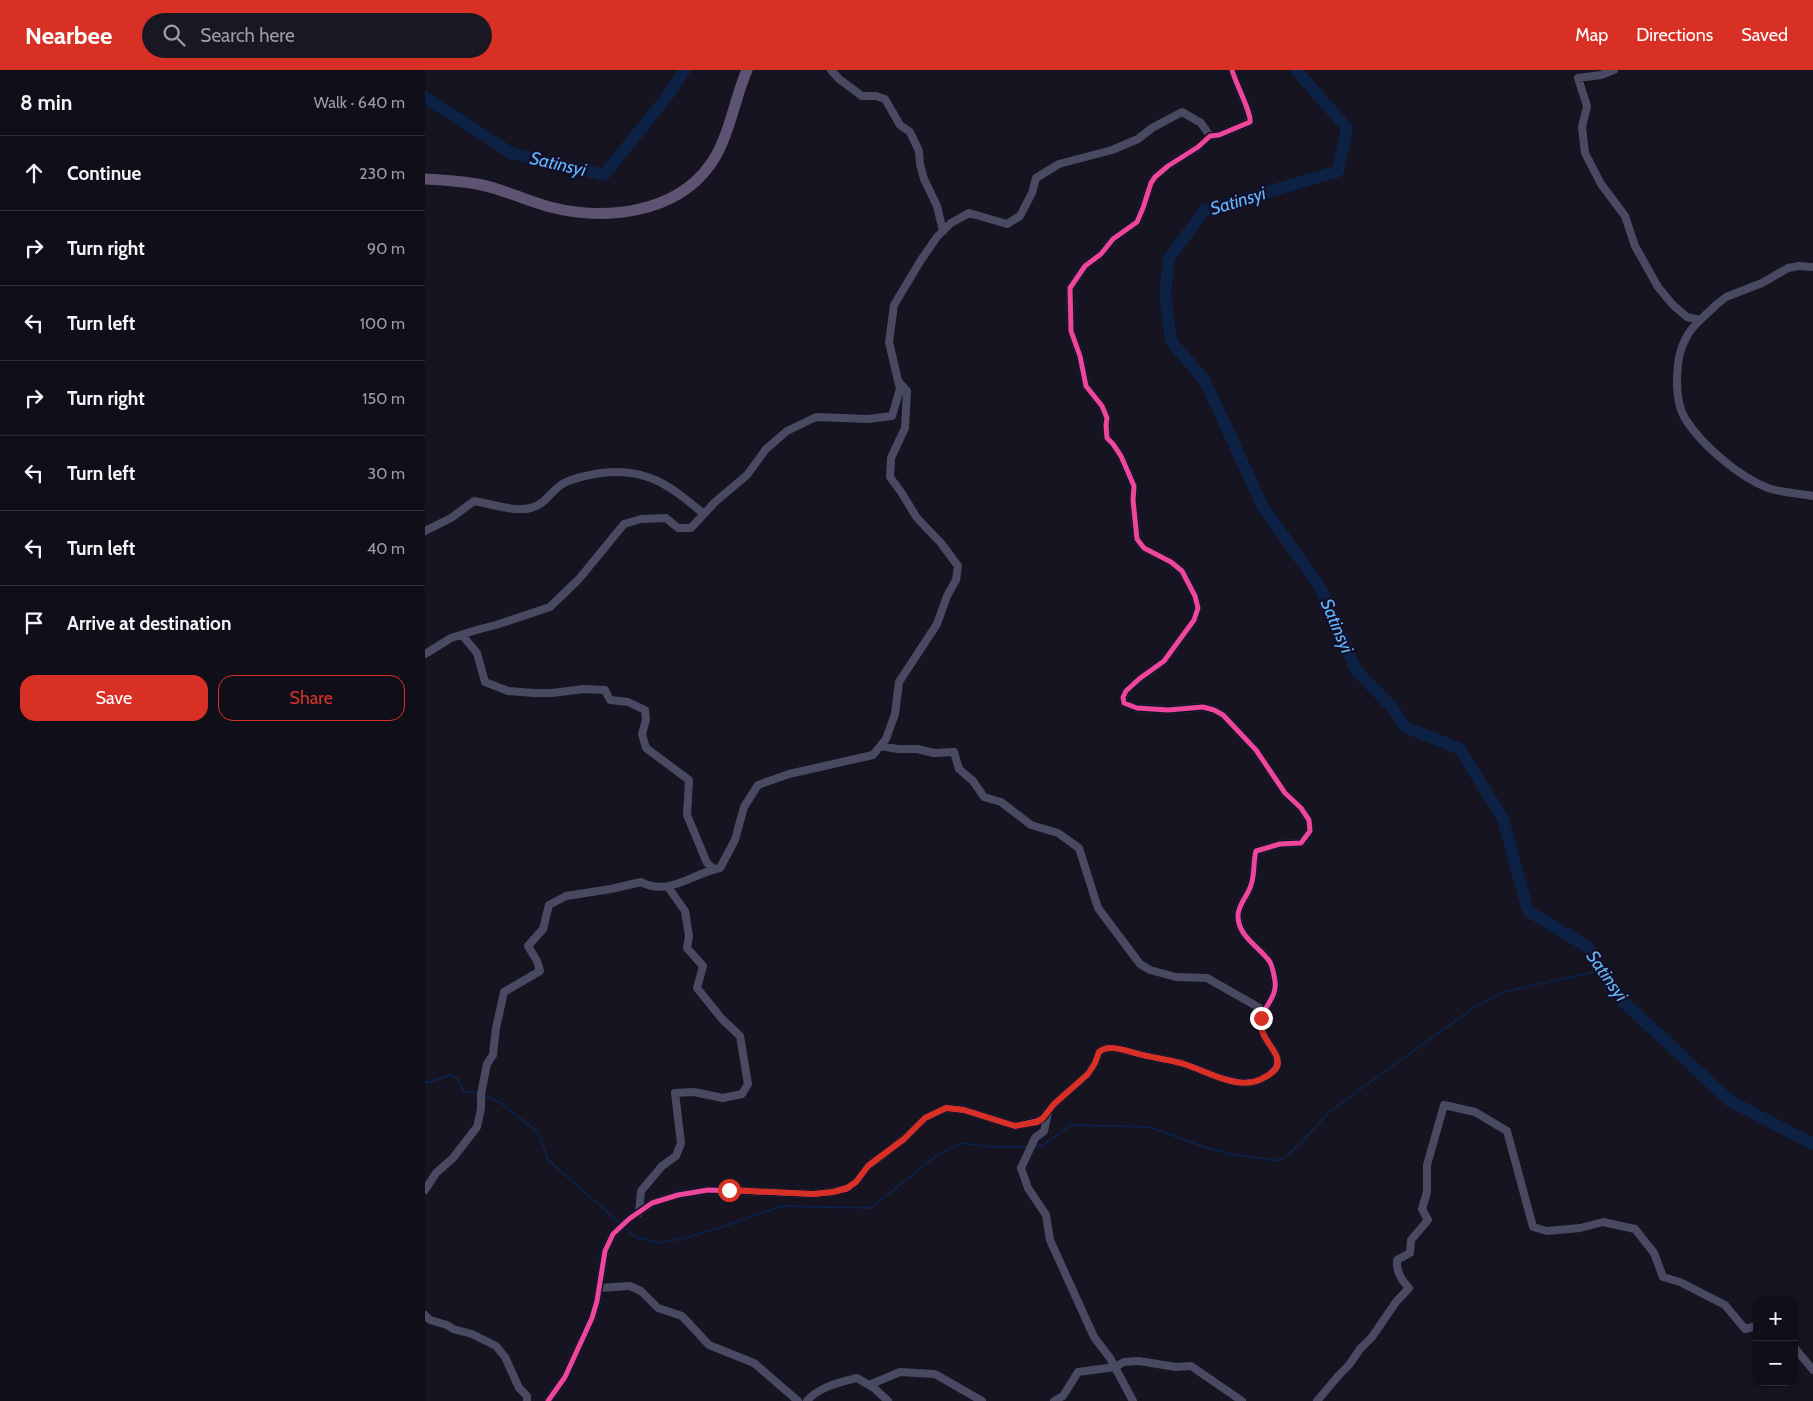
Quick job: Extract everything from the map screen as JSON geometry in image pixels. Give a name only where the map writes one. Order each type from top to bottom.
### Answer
[{"type":"main road","points":[[425,179],[483,186],[551,208],[579,212],[635,211],[655,205],[673,197],[697,180],[710,166],[726,132],[747,70]]},
{"type":"street","points":[[831,70],[839,79],[861,96],[876,96],[885,99],[899,125],[910,132],[919,151],[924,179],[937,206],[943,231]]},
{"type":"street","points":[[547,1401],[565,1377],[592,1318],[605,1251],[613,1234],[617,1229],[658,1200],[702,1191],[729,1190],[813,1194],[833,1192],[847,1188],[856,1182],[868,1166],[904,1139],[925,1118],[946,1108],[964,1110],[1015,1126],[1037,1122],[1088,1074],[1099,1052],[1106,1048],[1121,1049],[1183,1064],[1226,1080],[1249,1082],[1261,1080],[1275,1069],[1278,1060],[1277,1055],[1265,1040],[1261,1028],[1261,1019],[1275,990],[1272,967],[1269,961],[1247,939],[1238,918],[1251,884],[1256,851],[1280,844],[1301,843],[1310,831],[1309,820],[1301,808],[1285,793],[1256,750],[1223,715],[1203,707],[1168,710],[1137,708],[1124,703],[1123,696],[1126,691],[1139,679],[1160,665],[1194,620],[1198,608],[1187,578],[1181,570],[1171,562],[1144,548],[1137,539],[1133,500],[1134,486],[1121,456],[1107,438],[1105,425],[1107,418],[1102,406],[1086,386],[1080,356],[1071,331],[1069,310],[1071,300],[1069,288],[1085,266],[1101,254],[1117,235],[1137,222],[1155,177],[1168,166],[1198,147],[1210,136],[1242,126],[1251,120],[1251,115],[1239,91],[1232,70]]},
{"type":"street","points":[[1614,70],[1601,75],[1578,78],[1587,106],[1583,128],[1585,153],[1601,184],[1625,216],[1635,246],[1658,287],[1673,305],[1687,317],[1700,320]]},
{"type":"street","points":[[425,654],[451,638],[550,607],[579,578],[624,524],[641,519],[667,518],[678,528],[691,528],[715,502],[747,475],[766,449],[787,431],[816,417],[869,419],[892,416],[900,389],[889,342],[894,305],[937,236],[951,223],[969,213],[1007,224],[1020,216],[1032,193],[1036,178],[1059,164],[1112,150],[1138,139],[1152,128],[1182,112],[1201,123],[1210,136]]},
{"type":"street","points":[[1813,266],[1788,268],[1716,305],[1685,338],[1676,373],[1680,404],[1686,420],[1720,457],[1741,474],[1768,488],[1790,494],[1813,496]]},
{"type":"street","points":[[425,1190],[436,1173],[453,1158],[477,1127],[487,1064],[493,1055],[496,1028],[504,992],[540,971],[537,961],[528,946],[543,929],[549,905],[566,896],[641,882],[651,887],[668,887],[707,870],[720,868],[735,840],[744,807],[758,785],[789,774],[873,755],[886,740],[895,714],[899,682],[937,624],[947,596],[956,580],[958,566],[941,543],[917,518],[890,477],[891,458],[905,428],[907,408],[907,391],[898,380]]},
{"type":"street","points":[[425,531],[451,518],[474,500],[512,508],[532,508],[543,502],[556,487],[574,478],[625,471],[651,477],[674,490],[704,514]]},
{"type":"street","points":[[463,635],[477,653],[485,682],[508,691],[534,693],[584,689],[605,690],[610,700],[628,702],[645,710],[646,720],[642,734],[646,748],[689,780],[687,815],[707,862],[714,869]]},
{"type":"street","points":[[881,746],[898,749],[917,749],[934,753],[954,752],[959,769],[973,781],[984,797],[1001,802],[1031,825],[1058,833],[1079,848],[1098,908],[1140,964],[1150,970],[1176,977],[1207,978],[1265,1011]]},
{"type":"street","points":[[639,1213],[641,1191],[662,1166],[676,1156],[681,1144],[675,1093],[694,1092],[723,1098],[741,1094],[748,1084],[740,1036],[722,1019],[697,988],[703,966],[687,948],[689,936],[685,911],[668,887]]},
{"type":"street","points":[[1317,1401],[1372,1337],[1396,1302],[1409,1288],[1403,1282],[1398,1272],[1396,1267],[1397,1260],[1410,1253],[1411,1240],[1428,1220],[1423,1209],[1427,1192],[1427,1165],[1444,1104],[1475,1112],[1507,1131],[1533,1227],[1547,1231],[1580,1228],[1603,1222],[1635,1229],[1654,1253],[1663,1277],[1681,1282],[1725,1304],[1745,1329],[1753,1327]]},
{"type":"street","points":[[1048,1113],[1044,1131],[1035,1138],[1021,1168],[1028,1188],[1046,1215],[1050,1240],[1091,1331],[1115,1367],[1133,1401]]},
{"type":"street","points":[[599,1288],[630,1286],[641,1291],[658,1308],[682,1316],[709,1345],[754,1363],[798,1401]]},
{"type":"street","points":[[425,1315],[430,1320],[490,1342],[499,1349],[508,1361],[519,1388],[527,1396],[527,1401]]},
{"type":"street","points":[[1798,1351],[1813,1370]]},
{"type":"street","points":[[1054,1401],[1063,1396],[1078,1372],[1115,1367],[1124,1362],[1139,1361],[1177,1367],[1191,1366],[1242,1401]]},
{"type":"street","points":[[869,1386],[900,1372],[935,1374],[982,1401]]},
{"type":"street","points":[[807,1401],[825,1388],[857,1378],[888,1401]]},
{"type":"waterway","name":"Satinsyi","points":[[425,97],[511,153],[604,175],[666,98],[685,70]]},
{"type":"waterway","name":"Satinsyi","points":[[1296,70],[1347,128],[1338,171],[1204,211],[1169,258],[1165,296],[1171,341],[1205,381],[1263,507],[1320,587],[1356,670],[1391,706],[1405,727],[1460,749],[1503,819],[1528,911],[1588,947],[1614,993],[1730,1101],[1813,1144]]},
{"type":"waterway","points":[[1034,1146],[1042,1146],[1071,1125],[1149,1127],[1207,1148],[1231,1154],[1280,1161],[1300,1144],[1329,1112],[1473,1008],[1504,992],[1602,970]]},
{"type":"waterway","points":[[425,1082],[450,1075],[457,1078],[464,1092],[479,1093]]},
{"type":"waterway","points":[[483,1095],[499,1102],[538,1132],[548,1160],[621,1224]]},
{"type":"waterway","points":[[624,1227],[635,1237],[659,1243],[685,1238],[722,1227],[782,1206],[871,1208],[936,1156],[961,1143],[992,1147],[1027,1147]]},
{"type":"cycle path","points":[[548,1401],[565,1377],[592,1318],[597,1301],[605,1251],[613,1234],[629,1219],[652,1203],[678,1195],[708,1190],[814,1194],[847,1189],[856,1182],[868,1166],[904,1139],[925,1118],[939,1111],[948,1108],[964,1110],[1015,1126],[1043,1118],[1054,1104],[1088,1074],[1099,1052],[1107,1048],[1121,1049],[1178,1062],[1232,1081],[1256,1081],[1267,1076],[1276,1067],[1276,1056],[1262,1032],[1261,1026],[1262,1015],[1274,994],[1275,981],[1273,972],[1270,962],[1245,936],[1239,923],[1238,912],[1250,889],[1256,851],[1280,844],[1301,843],[1310,831],[1309,820],[1301,808],[1285,793],[1256,750],[1223,715],[1203,707],[1168,710],[1137,708],[1124,703],[1123,697],[1126,691],[1164,661],[1194,620],[1198,608],[1195,596],[1182,571],[1171,562],[1144,548],[1137,539],[1133,500],[1134,486],[1121,456],[1107,438],[1107,418],[1102,406],[1086,386],[1080,356],[1071,331],[1070,288],[1085,266],[1101,254],[1113,239],[1137,222],[1155,177],[1168,166],[1198,147],[1210,136],[1219,135],[1250,122],[1232,70]]},
{"type":"route","points":[[729,1190],[826,1194],[847,1188],[856,1182],[868,1166],[904,1139],[925,1118],[946,1108],[964,1110],[1015,1126],[1037,1122],[1048,1113],[1054,1104],[1085,1078],[1095,1063],[1099,1052],[1106,1048],[1121,1049],[1183,1064],[1226,1080],[1238,1082],[1261,1080],[1275,1069],[1278,1060],[1277,1055],[1263,1035],[1260,1024],[1261,1018]]}]
